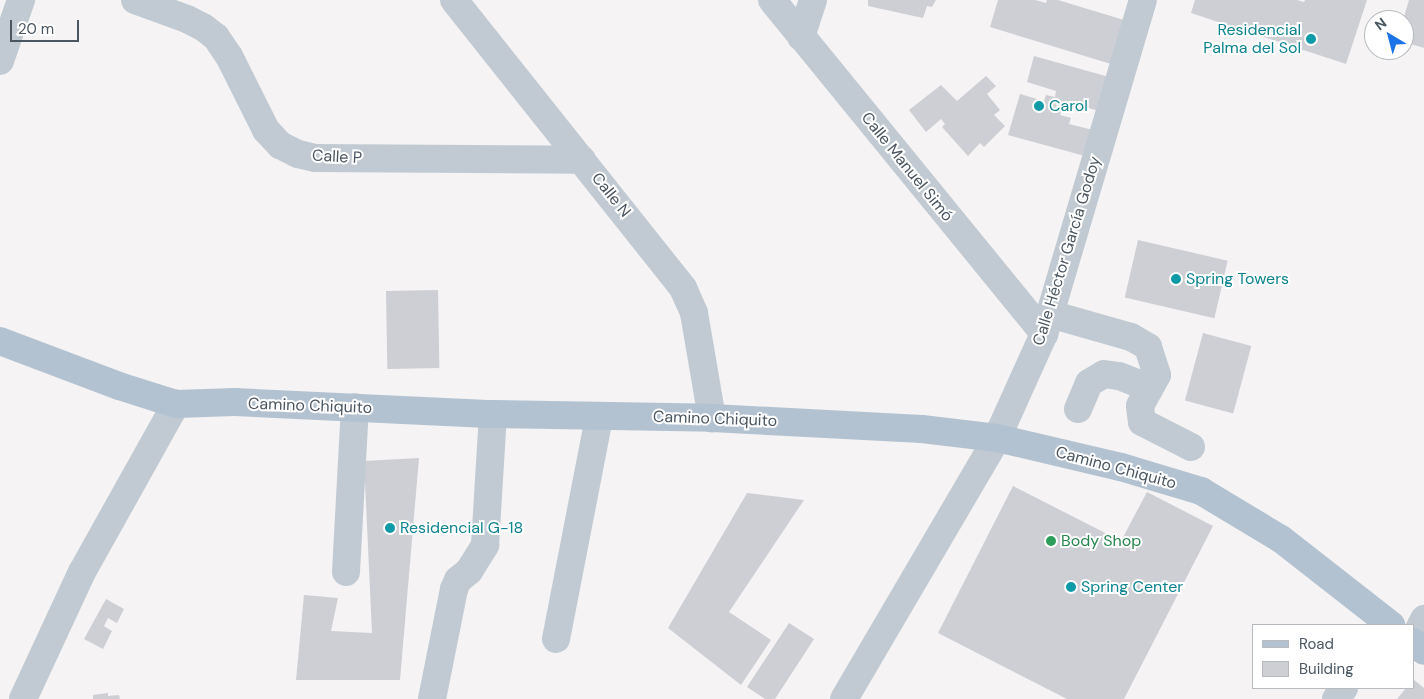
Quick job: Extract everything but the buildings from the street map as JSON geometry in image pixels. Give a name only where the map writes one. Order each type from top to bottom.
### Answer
[{"type":"main road","name":"Camino Chiquito","points":[[0,341],[119,386],[176,404],[235,402],[494,414],[712,418],[922,429],[997,438],[1122,467],[1201,491],[1280,539],[1388,624]]},
{"type":"main road","points":[[1414,643],[1424,652]]},
{"type":"street","points":[[0,61],[21,0]]},
{"type":"street","name":"Calle P","points":[[135,0],[187,19],[203,27],[216,37],[229,56],[266,130],[280,145],[293,152],[316,158],[582,160]]},
{"type":"street","name":"Calle N","points":[[454,0],[683,288],[694,313],[712,418]]},
{"type":"street","name":"Calle Manuel Simó","points":[[772,0],[801,37],[1047,324]]},
{"type":"street","points":[[801,37],[813,0]]},
{"type":"street","name":"Calle Héctor García Godoy","points":[[844,699],[997,438],[1047,324],[1143,0]]},
{"type":"street","points":[[1047,324],[1131,337],[1148,347],[1157,375],[1140,406],[1142,422],[1191,447]]},
{"type":"street","points":[[1078,409],[1089,382],[1104,374],[1119,376],[1150,388]]},
{"type":"street","points":[[23,699],[82,572],[176,404]]},
{"type":"street","points":[[346,572],[354,407]]},
{"type":"street","points":[[432,699],[454,589],[458,580],[469,571],[485,546],[494,414]]},
{"type":"street","points":[[556,639],[599,417]]},
{"type":"street","points":[[1414,640],[1424,619]]},
{"type":"place","name":"Residencial Palma del Sol","points":[[1311,39]]},
{"type":"place","name":"Carol","points":[[1039,106]]},
{"type":"place","name":"Spring Towers","points":[[1176,279]]},
{"type":"place","name":"Residencial G-18","points":[[390,528]]},
{"type":"place","name":"Body Shop","points":[[1051,541]]},
{"type":"place","name":"Spring Center","points":[[1071,587]]}]
